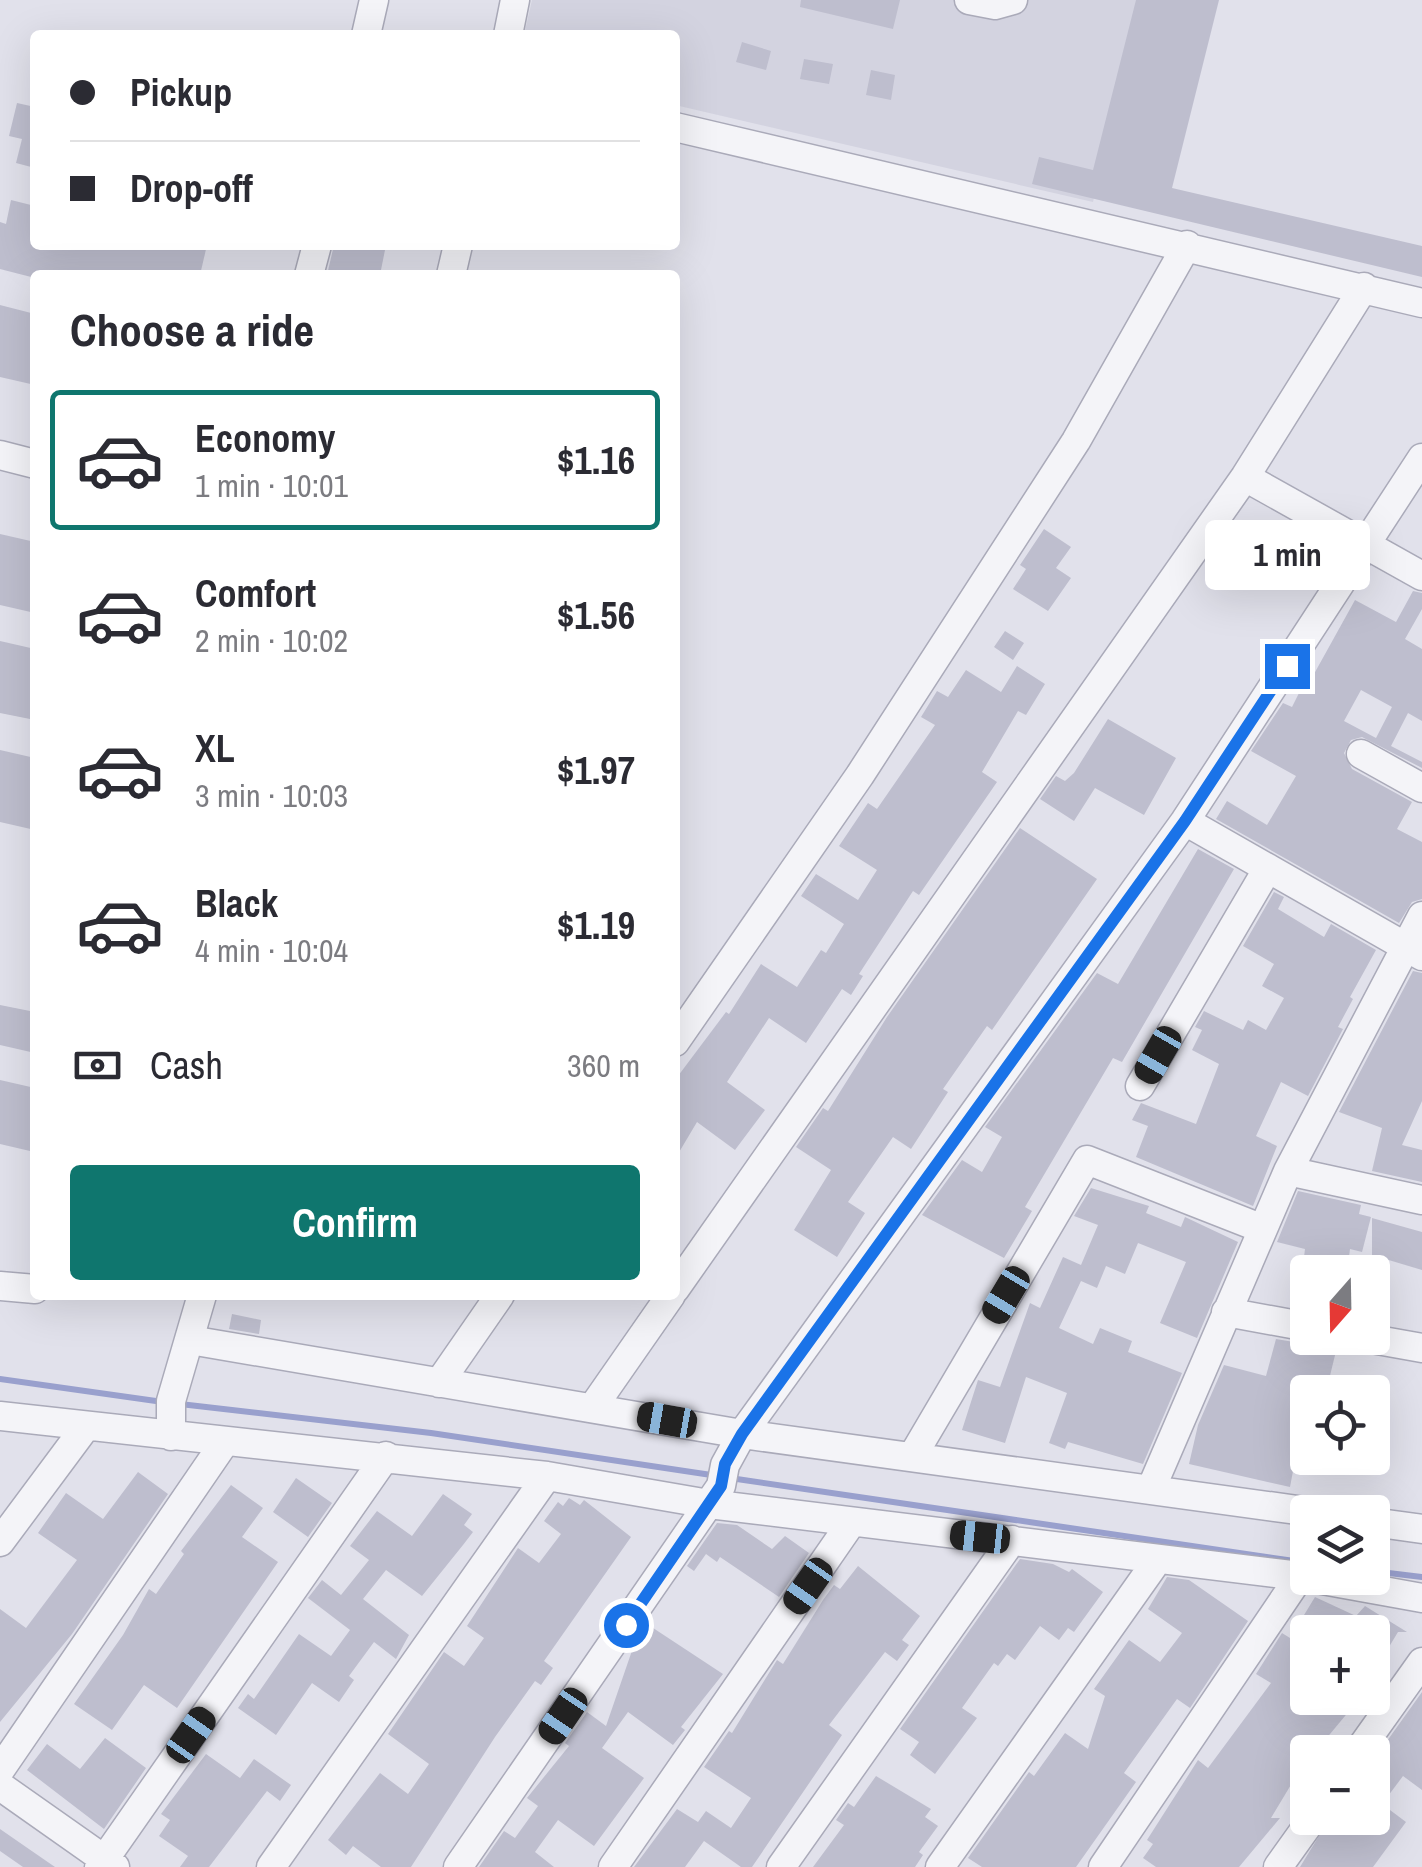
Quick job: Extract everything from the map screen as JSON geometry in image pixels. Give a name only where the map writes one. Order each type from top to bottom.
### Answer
[{"type":"street","points":[[367,30],[374,0]]},
{"type":"street","points":[[509,30],[515,0]]},
{"type":"street","points":[[969,0],[996,6],[1013,0]]},
{"type":"street","points":[[680,128],[1187,244],[1422,303]]},
{"type":"street","points":[[680,1035],[860,775],[1076,441],[1187,244]]},
{"type":"street","points":[[680,1282],[1245,477],[1364,288]]},
{"type":"street","points":[[0,456],[30,463]]},
{"type":"street","points":[[458,1867],[718,1485],[742,1434],[1185,821],[1422,458]]},
{"type":"street","points":[[1245,477],[1422,576]]},
{"type":"street","points":[[1361,754],[1422,788]]},
{"type":"street","points":[[1185,821],[1413,951]]},
{"type":"street","points":[[1140,1086],[1268,868]]},
{"type":"street","points":[[1151,1489],[1288,1171],[1413,951],[1422,916]]},
{"type":"street","points":[[912,1456],[1087,1160],[1263,1230]]},
{"type":"street","points":[[1288,1171],[1422,1200]]},
{"type":"street","points":[[0,1286],[30,1289]]},
{"type":"street","points":[[170,1428],[201,1300]]},
{"type":"street","points":[[439,1383],[497,1300]]},
{"type":"street","points":[[593,1407],[667,1300]]},
{"type":"street","points":[[1226,1312],[1290,1324]]},
{"type":"street","points":[[1390,1342],[1422,1348]]},
{"type":"street","points":[[187,1348],[439,1383],[742,1434],[1290,1509]]},
{"type":"street","points":[[0,1416],[84,1428],[170,1428],[224,1443],[386,1456],[547,1476],[718,1485],[851,1524],[1290,1575]]},
{"type":"street","points":[[0,1542],[84,1428]]},
{"type":"street","points":[[0,1770],[224,1443]]},
{"type":"street","points":[[0,1786],[106,1864],[386,1456]]},
{"type":"street","points":[[271,1867],[547,1476]]},
{"type":"street","points":[[613,1867],[851,1524]]},
{"type":"street","points":[[1390,1525],[1422,1529]]},
{"type":"street","points":[[781,1867],[1012,1540]]},
{"type":"street","points":[[940,1867],[1156,1562]]},
{"type":"street","points":[[1103,1867],[1290,1591]]},
{"type":"street","points":[[1390,1592],[1422,1598]]},
{"type":"street","points":[[1370,1735],[1422,1662]]},
{"type":"street","points":[[1278,1867],[1301,1835]]},
{"type":"shaded area","points":[[532,0],[1140,0],[1093,202],[680,106],[680,30],[525,30]]},
{"type":"building","points":[[801,0],[900,0],[893,29],[800,7]]},
{"type":"building","points":[[1136,0],[1219,0],[1172,188],[1422,246],[1422,277],[1032,184],[1039,157],[1093,170]]},
{"type":"building","points":[[742,42],[771,51],[766,70],[736,62]]},
{"type":"building","points":[[804,59],[833,64],[829,84],[800,79]]},
{"type":"building","points":[[871,70],[895,75],[891,100],[866,95]]},
{"type":"building","points":[[17,103],[30,106],[30,167],[16,163],[22,139],[9,136]]},
{"type":"building","points":[[11,200],[30,205],[30,250],[206,250],[201,270],[30,270],[30,277],[0,269],[0,222],[6,224]]},
{"type":"building","points":[[333,250],[385,250],[381,270],[328,270]]},
{"type":"building","points":[[0,305],[30,313],[30,384],[0,377]]},
{"type":"building","points":[[1044,529],[1071,547],[1056,568],[1071,578],[1048,611],[1013,589],[1026,569],[1020,565]]},
{"type":"building","points":[[0,534],[30,541],[30,612],[0,605]]},
{"type":"building","points":[[1413,591],[1422,593],[1422,609],[1405,639],[1422,649],[1422,721],[1408,713],[1391,746],[1422,762],[1422,768],[1362,737],[1351,740],[1344,753],[1352,769],[1412,802],[1397,829],[1422,842],[1422,899],[1412,902],[1399,923],[1216,819],[1227,801],[1267,825],[1296,776],[1251,751],[1283,703],[1292,707],[1305,681],[1309,683],[1355,600],[1396,622]],"holes":[[[1361,690],[1392,707],[1376,738],[1344,721]]]},
{"type":"building","points":[[1005,631],[1024,643],[1013,660],[994,647]]},
{"type":"building","points":[[0,641],[30,648],[30,719],[0,713]]},
{"type":"building","points":[[1017,666],[1045,684],[1026,715],[1018,711],[982,772],[997,782],[919,895],[913,891],[859,974],[863,976],[851,995],[842,989],[806,1043],[769,1018],[727,1082],[765,1110],[735,1150],[697,1122],[680,1151],[680,1073],[726,1012],[729,1014],[761,964],[797,987],[821,950],[826,953],[844,924],[801,896],[816,874],[858,900],[877,870],[839,846],[868,803],[877,809],[935,725],[921,717],[937,691],[948,697],[966,670],[1001,692]]},
{"type":"building","points":[[1108,719],[1176,758],[1144,815],[1095,788],[1074,821],[1040,799],[1056,776],[1065,781],[1074,773]]},
{"type":"building","points":[[0,750],[30,757],[30,829],[0,822]]},
{"type":"building","points":[[1020,828],[1097,879],[992,1030],[987,1026],[943,1089],[948,1092],[911,1149],[893,1137],[848,1202],[865,1213],[837,1257],[794,1230],[831,1170],[796,1147],[823,1108],[828,1111],[887,1017]]},
{"type":"building","points":[[1198,849],[1234,869],[1122,1062],[1113,1058],[1025,1207],[1032,1211],[1004,1258],[922,1215],[962,1160],[982,1172],[1002,1137],[985,1127],[1097,973],[1118,984]]},
{"type":"building","points":[[1274,892],[1284,897],[1278,909],[1324,937],[1331,924],[1376,950],[1350,997],[1353,999],[1338,1027],[1343,1029],[1308,1096],[1281,1082],[1256,1136],[1277,1146],[1253,1206],[1136,1157],[1148,1126],[1132,1120],[1141,1103],[1196,1124],[1219,1064],[1192,1050],[1202,1030],[1195,1027],[1204,1011],[1243,1030],[1248,1020],[1266,1030],[1284,998],[1262,986],[1274,964],[1243,946]]},
{"type":"building","points":[[1413,971],[1422,973],[1422,1101],[1402,1145],[1422,1150],[1422,1182],[1372,1171],[1382,1128],[1339,1112]]},
{"type":"building","points":[[0,1005],[30,1011],[30,1052],[0,1045]]},
{"type":"building","points":[[0,1080],[30,1087],[30,1151],[0,1144]]},
{"type":"building","points":[[1091,1188],[1149,1206],[1146,1213],[1181,1227],[1185,1217],[1238,1242],[1197,1338],[1160,1323],[1186,1262],[1138,1243],[1125,1274],[1106,1266],[1097,1288],[1081,1281],[1059,1328],[1093,1344],[1100,1328],[1132,1341],[1128,1352],[1182,1373],[1143,1464],[1068,1442],[1065,1449],[1049,1443],[1067,1393],[1026,1377],[1005,1443],[962,1430],[978,1380],[1000,1387],[1030,1303],[1040,1308],[1063,1257],[1081,1265],[1098,1225],[1074,1216]]},
{"type":"building","points":[[1298,1191],[1361,1205],[1359,1214],[1371,1217],[1362,1252],[1350,1249],[1349,1255],[1304,1255],[1305,1249],[1277,1242]]},
{"type":"building","points":[[1372,1218],[1422,1232],[1422,1270],[1390,1260],[1390,1255],[1372,1255]]},
{"type":"building","points":[[232,1314],[261,1320],[259,1334],[229,1329]]},
{"type":"building","points":[[1276,1339],[1290,1341],[1290,1355],[1335,1355],[1330,1375],[1290,1375],[1290,1487],[1189,1464],[1198,1425],[1224,1365],[1266,1376]]},
{"type":"building","points":[[138,1472],[168,1494],[72,1634],[0,1722],[0,1609],[26,1628],[77,1560],[38,1533],[66,1493],[103,1519]]},
{"type":"building","points":[[296,1478],[332,1503],[308,1537],[273,1512]]},
{"type":"building","points":[[231,1485],[263,1508],[242,1537],[278,1562],[177,1708],[144,1685],[112,1730],[74,1704],[123,1635],[149,1589],[156,1594],[184,1554],[181,1551]]},
{"type":"building","points":[[443,1494],[472,1514],[464,1525],[473,1532],[422,1596],[386,1570],[363,1599],[409,1635],[396,1659],[374,1642],[349,1676],[354,1680],[339,1702],[312,1683],[276,1735],[238,1708],[248,1694],[254,1699],[299,1634],[331,1656],[350,1630],[308,1598],[322,1580],[341,1595],[369,1560],[350,1546],[377,1511],[412,1536]]},
{"type":"building","points":[[569,1498],[580,1505],[584,1500],[631,1537],[544,1661],[553,1668],[541,1685],[535,1681],[495,1737],[411,1867],[381,1867],[353,1846],[346,1855],[328,1840],[380,1773],[408,1794],[429,1764],[388,1734],[444,1652],[464,1666],[484,1638],[467,1626],[518,1548],[539,1563],[561,1534],[544,1521],[558,1502],[563,1506]]},
{"type":"building","points":[[717,1523],[737,1525],[772,1549],[785,1536],[809,1553],[779,1597],[720,1557],[717,1562],[706,1554],[694,1571],[687,1566]]},
{"type":"building","points":[[1020,1559],[1053,1564],[1069,1572],[1072,1569],[1103,1592],[1074,1632],[1068,1628],[1059,1640],[1040,1626],[1015,1660],[1007,1654],[998,1666],[994,1663],[962,1708],[977,1718],[935,1774],[910,1755],[919,1742],[900,1729]]},
{"type":"building","points":[[858,1566],[920,1616],[902,1640],[909,1645],[897,1661],[885,1652],[829,1725],[842,1735],[752,1867],[741,1867],[704,1841],[685,1867],[634,1867],[677,1809],[698,1822],[706,1811],[731,1828],[751,1798],[704,1767],[729,1731],[732,1733],[777,1660],[783,1664],[834,1585],[840,1589]]},
{"type":"building","points":[[1167,1577],[1189,1580],[1248,1621],[1190,1708],[1177,1699],[1124,1773],[1136,1782],[1076,1867],[982,1867],[968,1858],[1029,1772],[1034,1776],[1065,1733],[1088,1749],[1105,1696],[1094,1689],[1129,1640],[1160,1662],[1182,1633],[1148,1609]]},
{"type":"building","points":[[1315,1597],[1354,1615],[1304,1615]]},
{"type":"building","points":[[1365,1606],[1380,1615],[1357,1615]]},
{"type":"building","points":[[1390,1621],[1407,1632],[1398,1632],[1390,1645]]},
{"type":"building","points":[[647,1624],[723,1674],[681,1727],[685,1730],[673,1745],[628,1712],[602,1748],[644,1778],[594,1846],[558,1820],[535,1852],[554,1867],[479,1867],[504,1831],[515,1838],[538,1806],[527,1798],[569,1746],[565,1743],[587,1712],[606,1726],[636,1639]]},
{"type":"building","points":[[1282,1633],[1290,1638],[1290,1715],[1346,1715],[1329,1735],[1290,1735],[1290,1786],[1271,1818],[1280,1818],[1239,1867],[1156,1867],[1143,1858],[1153,1844],[1147,1840],[1198,1760],[1208,1768],[1271,1683],[1256,1674]]},
{"type":"building","points":[[1422,1692],[1422,1790],[1403,1776],[1390,1793],[1390,1737]]},
{"type":"building","points":[[105,1738],[146,1768],[104,1829],[27,1770],[47,1744],[80,1769]]},
{"type":"building","points":[[206,1754],[240,1778],[254,1759],[291,1785],[280,1801],[267,1791],[209,1867],[180,1867],[188,1856],[159,1836],[170,1820],[161,1814]]},
{"type":"building","points":[[876,1776],[931,1809],[925,1817],[938,1826],[919,1852],[923,1855],[915,1867],[813,1867],[844,1825],[836,1820],[848,1803],[854,1807]]},
{"type":"building","points":[[1390,1810],[1406,1822],[1373,1867],[1300,1867],[1320,1835],[1390,1835]]},
{"type":"building","points":[[0,1829],[55,1867],[23,1867],[0,1851]]},
{"type":"waterway","points":[[0,1379],[163,1402]]},
{"type":"waterway","points":[[180,1404],[431,1433],[718,1476]]},
{"type":"waterway","points":[[730,1478],[1290,1560]]},
{"type":"waterway","points":[[1390,1573],[1422,1577]]},
{"type":"route","points":[[626,1625],[721,1486],[725,1464],[742,1434],[1185,821],[1287,666]]}]
